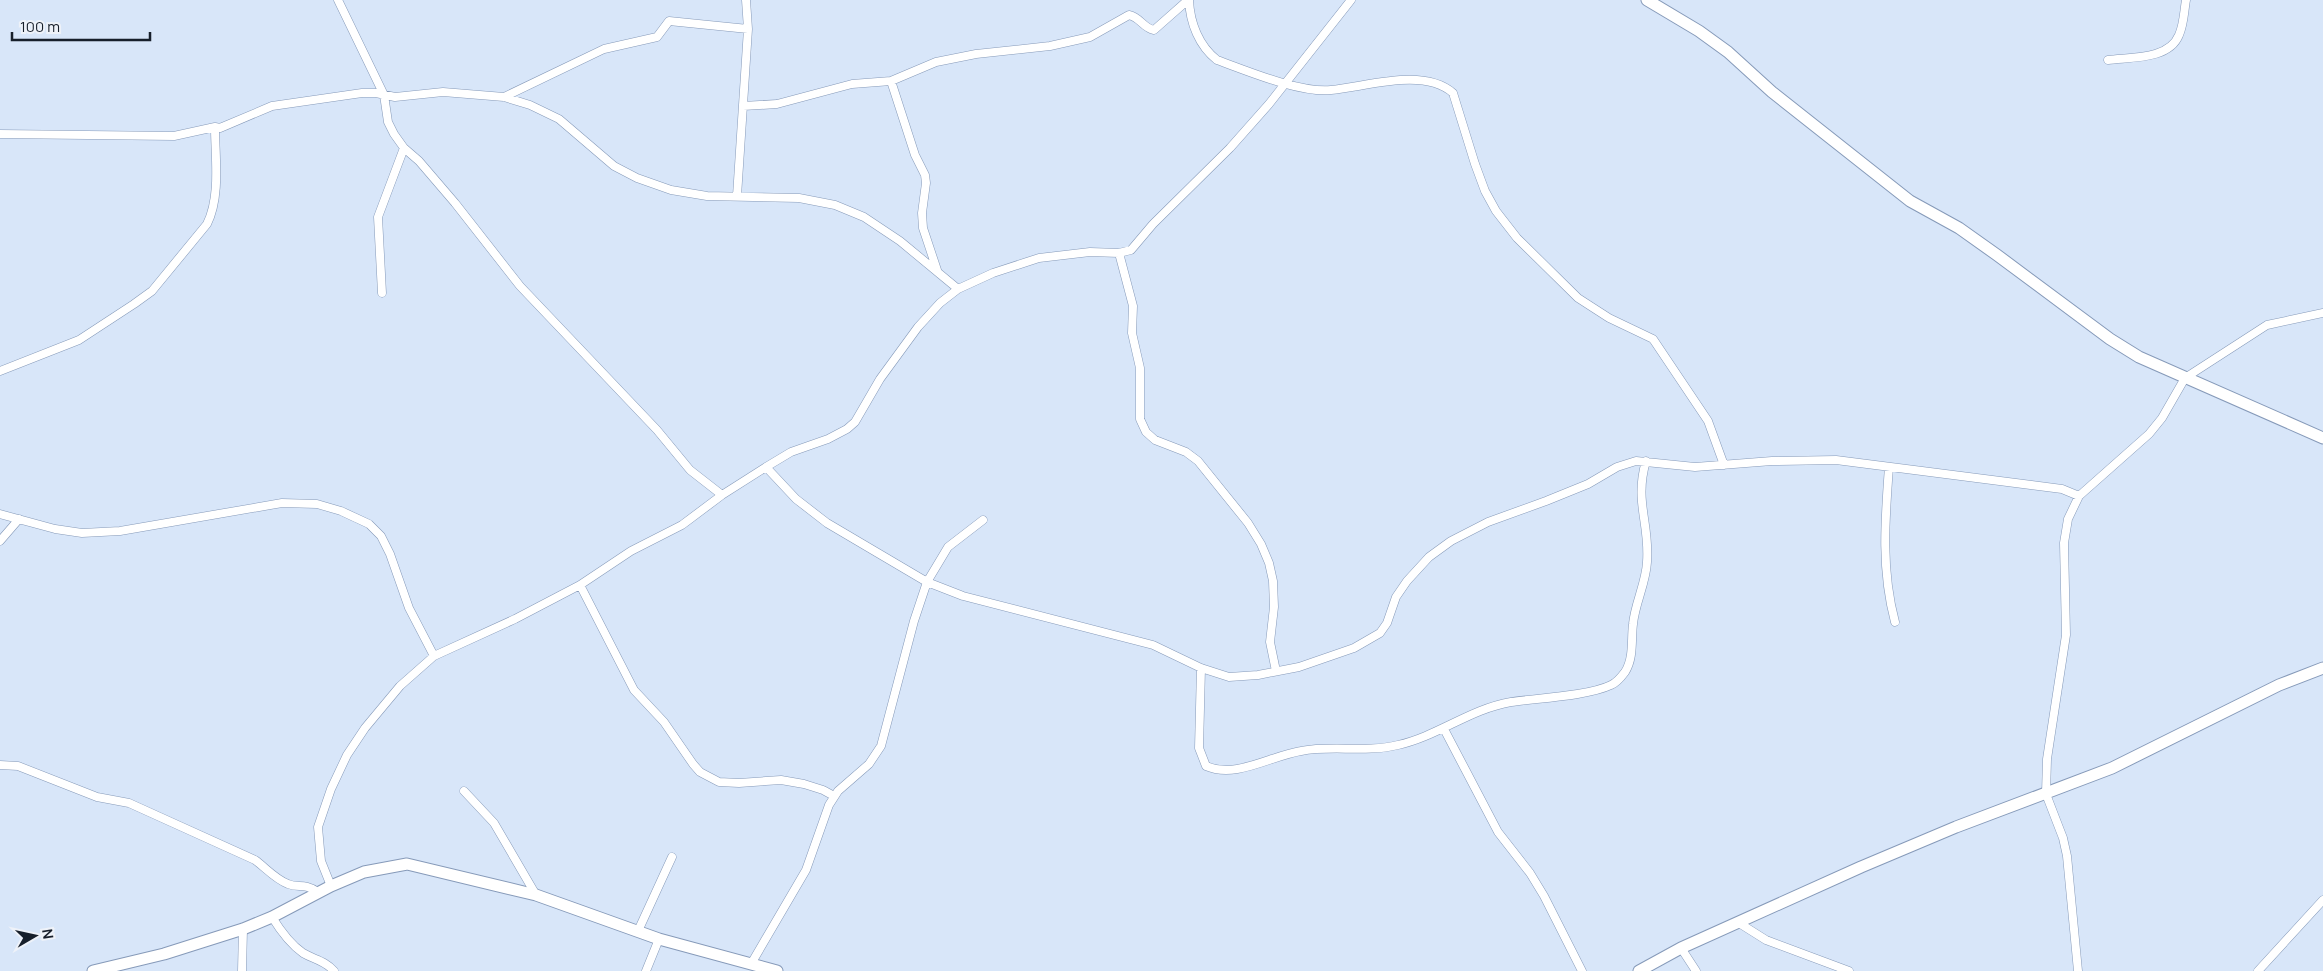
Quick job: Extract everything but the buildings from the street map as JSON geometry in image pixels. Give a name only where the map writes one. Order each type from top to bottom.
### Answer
[{"type":"street","points":[[338,0],[384,95],[388,122],[404,148],[419,161],[455,203],[520,286],[656,430],[690,470],[722,495]]},
{"type":"street","points":[[737,196],[748,29],[746,0]]},
{"type":"street","points":[[743,106],[777,104],[852,84],[891,81],[936,62],[976,54],[1050,46],[1090,37],[1111,27],[1129,15],[1134,16],[1148,29],[1154,30],[1189,0]]},
{"type":"street","points":[[1189,0],[1200,42],[1205,51],[1217,60],[1308,89],[1328,90],[1396,80],[1437,83],[1453,93],[1475,164],[1485,190],[1496,210],[1517,238],[1578,298],[1609,318],[1654,339],[1708,421],[1724,465]]},
{"type":"street","points":[[331,886],[321,861],[318,827],[331,789],[347,755],[365,728],[400,686],[434,656],[515,619],[580,585],[631,551],[682,525],[722,495],[791,452],[840,433],[855,422],[880,379],[918,327],[940,303],[958,289],[992,273],[1039,258],[1090,252],[1119,253],[1132,250],[1153,224],[1230,148],[1286,83],[1351,0]]},
{"type":"street","points":[[1647,0],[1728,52],[1772,92],[1910,201],[1959,228],[1997,254],[2110,339],[2140,357],[2185,378],[2323,438]]},
{"type":"street","points":[[2108,60],[2154,54],[2171,47],[2179,36],[2186,0]]},
{"type":"street","points":[[504,97],[604,50],[657,37],[669,21],[748,29]]},
{"type":"street","points":[[891,81],[915,155],[925,175],[926,183],[922,213],[923,228],[938,272]]},
{"type":"street","points":[[0,134],[174,136],[215,127],[220,128],[272,106],[362,93],[394,97],[443,92],[504,97],[530,105],[558,119],[614,166],[637,178],[671,190],[706,196],[799,198],[835,205],[864,217],[900,241],[958,289]]},
{"type":"street","points":[[0,371],[79,340],[152,291],[207,224],[211,215],[214,192],[215,127]]},
{"type":"street","points":[[382,293],[378,217],[404,148]]},
{"type":"street","points":[[1119,253],[1133,306],[1132,332],[1140,368],[1140,419],[1146,432],[1155,440],[1186,452],[1198,461],[1248,523],[1261,544],[1274,581],[1274,608],[1270,642],[1276,671]]},
{"type":"street","points":[[2078,971],[2067,856],[2063,838],[2046,794],[2047,759],[2066,634],[2064,543],[2068,519],[2079,496],[2149,434],[2162,418],[2185,378],[2267,325],[2323,313]]},
{"type":"street","points":[[766,467],[796,499],[827,522],[927,582],[963,596],[1145,643],[1201,668],[1228,677],[1258,675],[1276,671],[1325,659],[1354,648],[1380,633],[1387,624],[1396,597],[1407,581],[1429,557],[1451,541],[1488,522],[1588,484],[1617,467],[1636,462],[1646,461],[1695,466],[1772,461],[1836,460],[2062,489],[2079,496]]},
{"type":"street","points":[[1201,668],[1199,748],[1206,766],[1214,770],[1244,768],[1303,750],[1373,750],[1398,746],[1444,729],[1492,706],[1612,685],[1623,675],[1629,666],[1633,623],[1647,564],[1648,539],[1640,494],[1646,461]]},
{"type":"street","points":[[1889,468],[1884,542],[1888,594],[1895,622]]},
{"type":"street","points":[[0,514],[55,529],[82,533],[120,531],[282,503],[317,504],[369,524],[381,536],[390,554],[409,608],[434,656]]},
{"type":"street","points":[[0,541],[19,519]]},
{"type":"street","points":[[751,964],[806,870],[822,820],[834,796],[869,764],[881,746],[914,621],[927,582],[948,547],[983,520]]},
{"type":"street","points":[[580,585],[634,690],[664,722],[700,772],[719,782],[739,783],[781,780],[804,784],[834,796]]},
{"type":"street","points":[[1639,971],[1681,948],[1930,838],[2112,768],[2279,685],[2323,668]]},
{"type":"street","points":[[1444,729],[1498,832],[1530,873],[1544,896],[1582,971]]},
{"type":"street","points":[[0,765],[18,766],[97,797],[129,803],[255,860],[271,874],[290,885],[304,885],[318,892]]},
{"type":"street","points":[[464,792],[494,823],[536,895]]},
{"type":"street","points":[[638,931],[672,857]]},
{"type":"street","points":[[92,971],[164,954],[243,929],[272,917],[318,892],[364,872],[407,864],[536,895],[659,939],[777,971]]},
{"type":"street","points":[[2258,971],[2323,900]]},
{"type":"street","points":[[272,917],[284,936],[303,953],[326,962],[334,971]]},
{"type":"street","points":[[1739,923],[1766,940],[1849,971]]},
{"type":"street","points":[[242,971],[243,929]]},
{"type":"street","points":[[646,971],[659,939]]},
{"type":"street","points":[[1681,948],[1696,971]]}]
